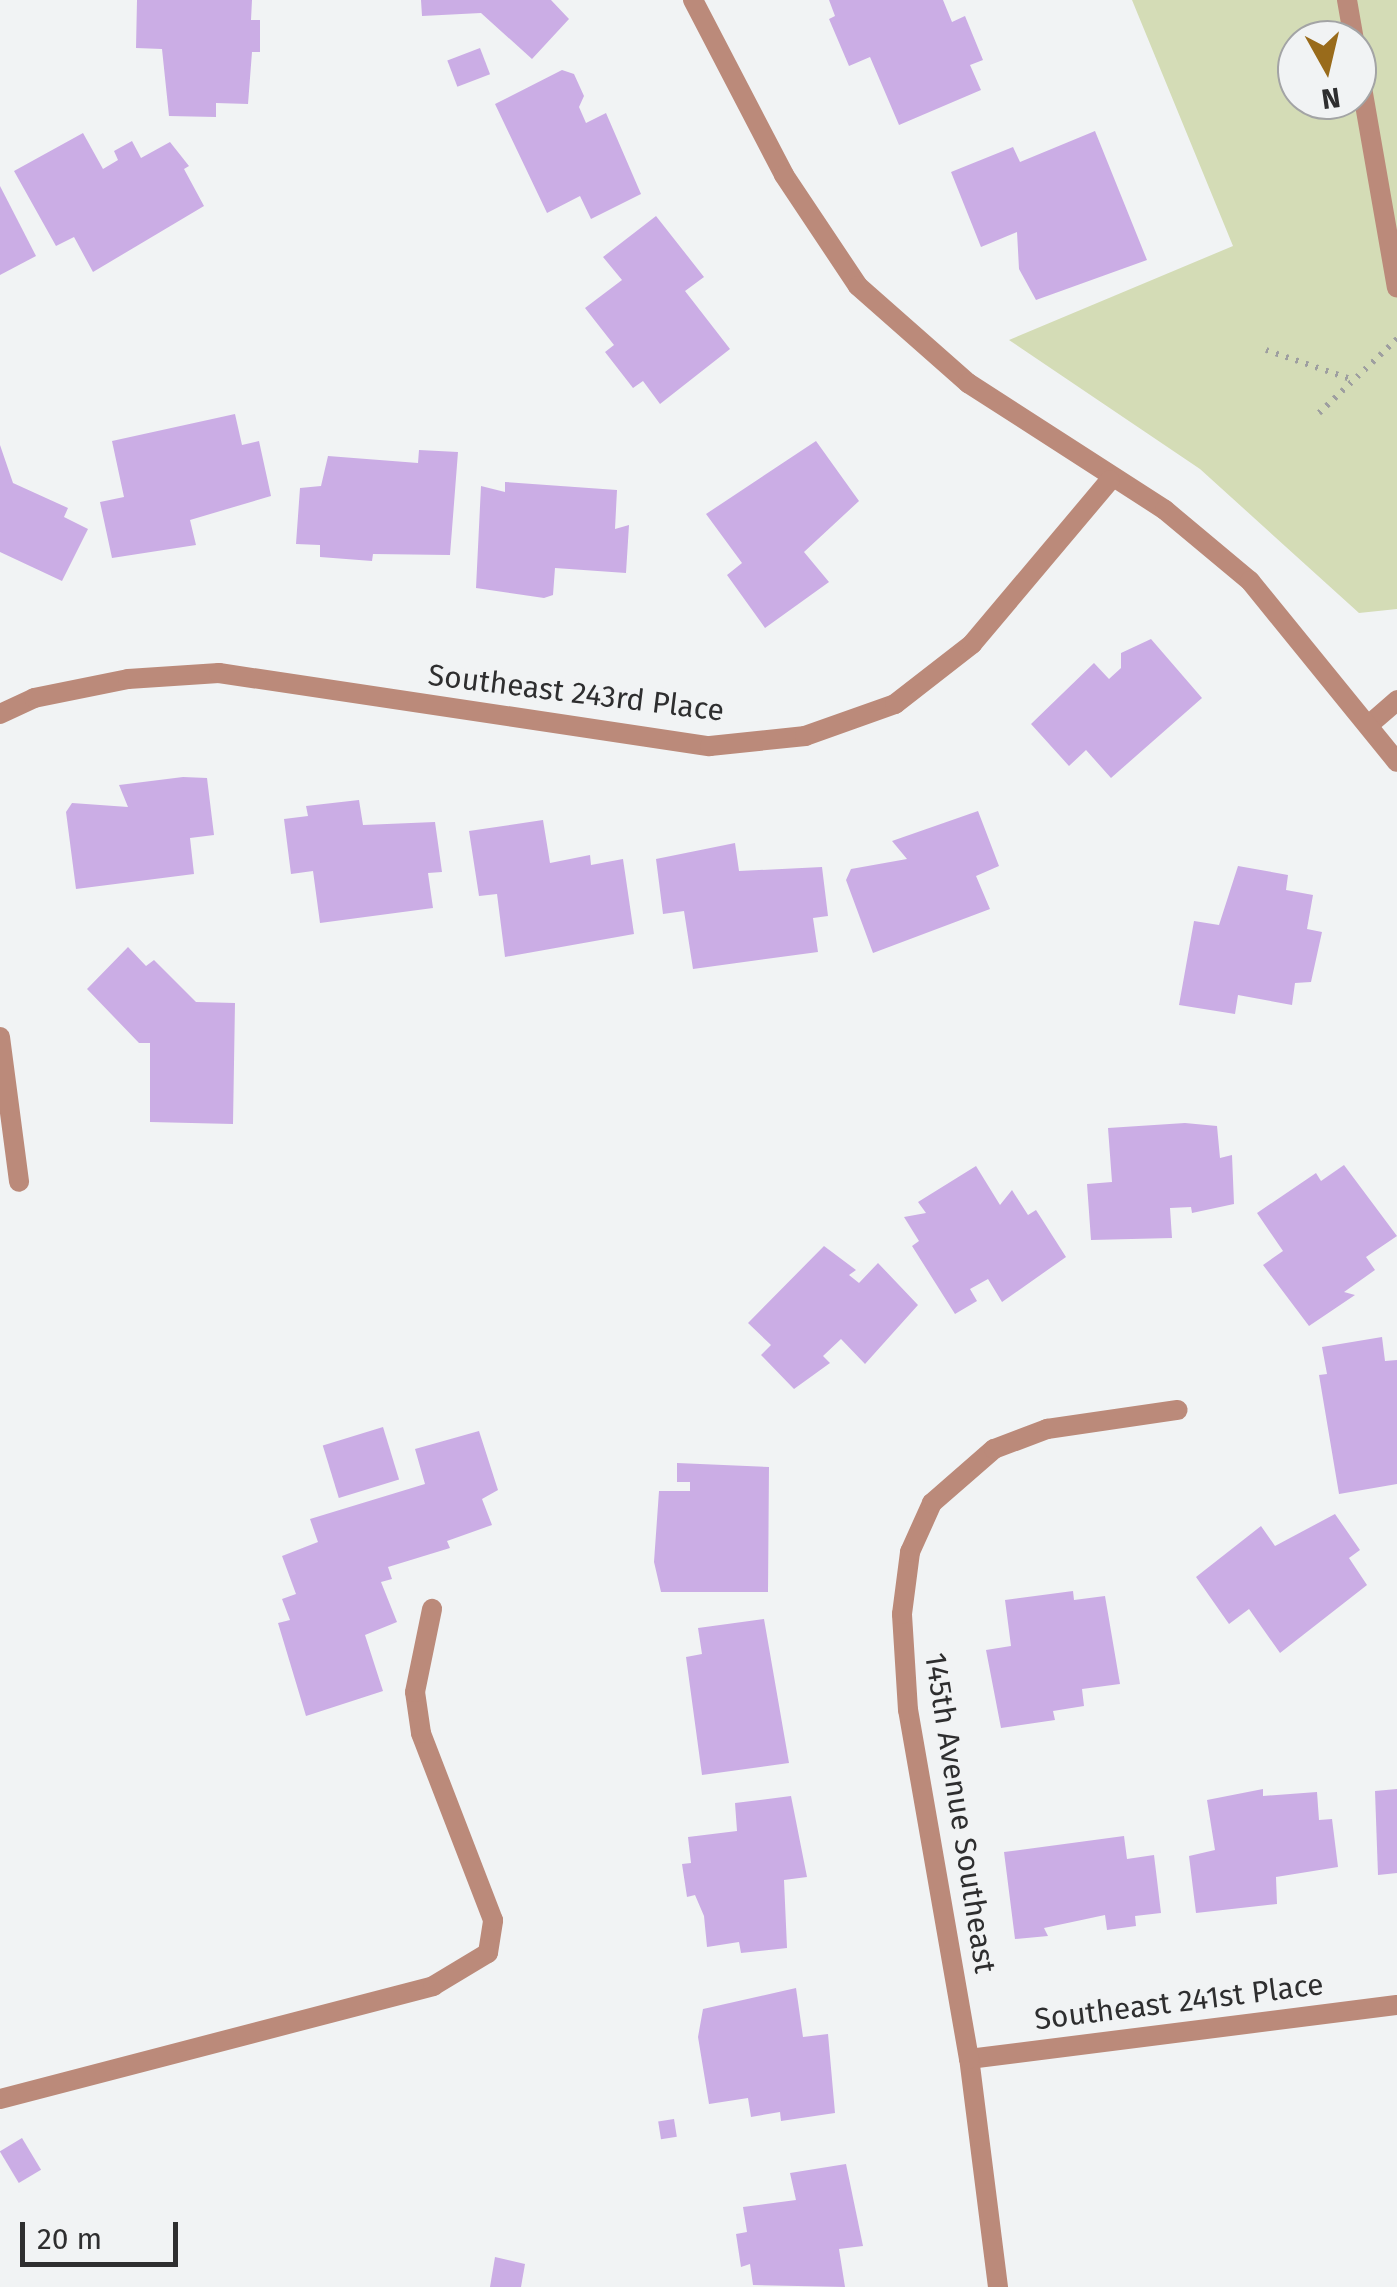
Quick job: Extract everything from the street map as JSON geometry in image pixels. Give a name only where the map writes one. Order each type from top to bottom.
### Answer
[{"type":"street","points":[[694,0],[784,175],[858,286],[968,383],[1110,480],[1165,510],[1250,581],[1397,762]]},
{"type":"street","points":[[1368,120],[1397,288]]},
{"type":"street","name":"Southeast 243rd Place","points":[[0,714],[34,698],[128,679],[220,673],[710,746],[805,736],[895,704],[972,644],[1110,480]]},
{"type":"street","points":[[1370,724],[1397,700]]},
{"type":"street","points":[[0,1037],[19,1182]]},
{"type":"street","name":"145th Avenue Southeast","points":[[998,2287],[969,2058],[908,1710],[902,1614],[910,1552],[932,1503],[994,1449],[1046,1429],[1178,1410]]},
{"type":"street","points":[[0,2099],[433,1986],[488,1953],[493,1920],[420,1734],[415,1692],[432,1609]]},
{"type":"street","name":"Southeast 241st Place","points":[[969,2058],[1397,2006]]},
{"type":"path","points":[[1318,413],[1397,338]]},
{"type":"path","points":[[1266,350],[1354,380]]},
{"type":"green space","points":[[1132,0],[1397,0],[1397,609],[1359,613],[1200,469],[1009,340],[1233,246]]},
{"type":"building","points":[[137,0],[252,0],[251,20],[260,20],[260,52],[252,52],[248,104],[216,103],[216,117],[169,116],[162,49],[136,48]]},
{"type":"building","points":[[421,0],[551,0],[569,19],[532,59],[481,13],[422,16]]},
{"type":"building","points":[[829,0],[943,0],[952,22],[965,16],[983,60],[970,65],[981,90],[899,125],[870,57],[849,66],[829,19],[835,16]]},
{"type":"building","points":[[480,48],[490,74],[457,87],[447,61]]},
{"type":"building","points":[[562,70],[574,74],[584,96],[579,107],[586,123],[606,113],[641,194],[591,219],[580,196],[547,213],[495,104]]},
{"type":"building","points":[[1095,131],[1147,260],[1036,300],[1019,269],[1017,232],[981,247],[951,172],[1013,147],[1020,162]]},
{"type":"building","points":[[83,133],[103,169],[118,160],[114,151],[132,141],[141,158],[170,142],[189,166],[184,169],[204,206],[93,272],[74,237],[56,246],[14,171]]},
{"type":"building","points":[[0,186],[36,256],[0,275]]},
{"type":"building","points":[[656,216],[704,277],[685,291],[730,349],[660,404],[643,381],[633,388],[605,352],[614,345],[585,308],[622,280],[603,257]]},
{"type":"building","points":[[235,414],[242,445],[259,441],[271,496],[190,520],[196,545],[112,558],[100,502],[124,497],[112,441]]},
{"type":"building","points":[[816,441],[859,501],[804,552],[829,582],[765,628],[727,575],[742,563],[706,514]]},
{"type":"building","points":[[0,445],[13,483],[68,508],[64,517],[88,529],[62,581],[0,552]]},
{"type":"building","points":[[419,450],[458,452],[450,555],[373,554],[372,561],[320,557],[320,545],[296,544],[300,488],[321,486],[328,456],[418,463]]},
{"type":"building","points":[[505,482],[617,490],[615,529],[629,525],[626,573],[555,568],[553,595],[544,598],[476,588],[481,486],[505,492]]},
{"type":"building","points":[[1151,639],[1202,698],[1111,778],[1086,750],[1069,766],[1031,724],[1094,663],[1109,679],[1121,668],[1121,653]]},
{"type":"building","points":[[207,778],[214,835],[190,838],[194,874],[76,889],[66,812],[72,803],[128,807],[119,785]]},
{"type":"building","points":[[359,800],[363,825],[435,822],[442,872],[428,873],[433,908],[320,923],[313,871],[291,874],[284,819],[308,816],[306,806]]},
{"type":"building","points":[[978,811],[999,866],[976,876],[990,909],[873,953],[846,880],[851,869],[907,859],[892,841]]},
{"type":"building","points":[[543,820],[550,863],[590,855],[591,865],[623,859],[634,934],[505,957],[497,894],[479,896],[469,831]]},
{"type":"building","points":[[735,843],[739,871],[822,867],[828,916],[813,918],[818,952],[693,969],[684,911],[663,914],[656,859]]},
{"type":"building","points":[[1238,866],[1288,875],[1286,890],[1313,895],[1307,929],[1322,932],[1311,982],[1295,983],[1292,1005],[1238,995],[1235,1014],[1179,1005],[1194,921],[1219,925]]},
{"type":"building","points":[[128,947],[146,966],[154,960],[196,1002],[235,1003],[233,1124],[150,1122],[150,1043],[139,1043],[87,989]]},
{"type":"building","points":[[1185,1123],[1217,1126],[1220,1158],[1232,1155],[1234,1204],[1192,1213],[1191,1207],[1170,1208],[1172,1238],[1091,1240],[1087,1184],[1112,1182],[1108,1128]]},
{"type":"building","points":[[1344,1165],[1397,1236],[1366,1257],[1375,1270],[1344,1292],[1355,1295],[1309,1326],[1263,1265],[1283,1251],[1257,1213],[1316,1173],[1321,1181]]},
{"type":"building","points":[[976,1166],[1000,1205],[1012,1190],[1028,1215],[1036,1210],[1066,1257],[1002,1302],[988,1279],[970,1289],[977,1301],[955,1314],[912,1246],[919,1241],[904,1217],[926,1213],[918,1202]]},
{"type":"building","points":[[824,1246],[856,1270],[849,1275],[859,1283],[878,1263],[918,1305],[865,1364],[841,1339],[823,1356],[830,1363],[794,1389],[761,1355],[771,1345],[748,1323]]},
{"type":"building","points":[[1382,1337],[1385,1361],[1397,1360],[1397,1484],[1339,1494],[1319,1375],[1327,1374],[1322,1347]]},
{"type":"building","points":[[383,1427],[399,1480],[339,1498],[323,1445]]},
{"type":"building","points":[[479,1431],[498,1490],[482,1499],[492,1525],[447,1541],[450,1548],[388,1567],[392,1579],[381,1582],[397,1622],[365,1635],[383,1691],[306,1716],[278,1623],[290,1620],[282,1599],[296,1594],[282,1556],[318,1542],[310,1519],[425,1484],[415,1449]]},
{"type":"building","points":[[677,1463],[769,1467],[768,1592],[661,1592],[654,1562],[659,1491],[690,1491],[690,1482],[677,1482]]},
{"type":"building","points":[[1335,1514],[1360,1550],[1349,1558],[1367,1585],[1280,1653],[1249,1609],[1229,1624],[1196,1577],[1261,1526],[1275,1546]]},
{"type":"building","points":[[1073,1591],[1074,1600],[1105,1596],[1120,1684],[1082,1689],[1084,1706],[1053,1711],[1055,1720],[1001,1728],[986,1650],[1011,1646],[1005,1600]]},
{"type":"building","points":[[764,1619],[789,1763],[702,1775],[686,1657],[702,1654],[698,1628]]},
{"type":"building","points":[[1263,1789],[1263,1796],[1317,1792],[1319,1820],[1332,1819],[1338,1867],[1276,1877],[1277,1904],[1196,1913],[1189,1856],[1215,1850],[1207,1800]]},
{"type":"building","points":[[1397,1789],[1397,1873],[1378,1875],[1375,1791]]},
{"type":"building","points":[[791,1796],[807,1877],[784,1880],[787,1948],[741,1953],[739,1942],[707,1947],[704,1916],[695,1895],[687,1897],[682,1864],[691,1863],[688,1837],[737,1831],[735,1803]]},
{"type":"building","points":[[1124,1836],[1127,1859],[1154,1855],[1161,1913],[1135,1916],[1136,1926],[1107,1930],[1105,1915],[1044,1928],[1048,1936],[1015,1939],[1004,1852]]},
{"type":"building","points":[[796,1988],[803,2037],[828,2034],[835,2113],[781,2121],[780,2112],[751,2117],[748,2098],[709,2104],[698,2037],[703,2009]]},
{"type":"building","points":[[674,2119],[677,2137],[661,2139],[658,2122]]},
{"type":"building","points":[[22,2138],[41,2170],[19,2183],[0,2151]]},
{"type":"building","points":[[846,2164],[863,2246],[839,2249],[845,2287],[753,2285],[750,2264],[741,2267],[736,2234],[747,2232],[743,2207],[796,2200],[790,2173]]},
{"type":"building","points":[[495,2257],[525,2264],[521,2287],[490,2287]]}]
